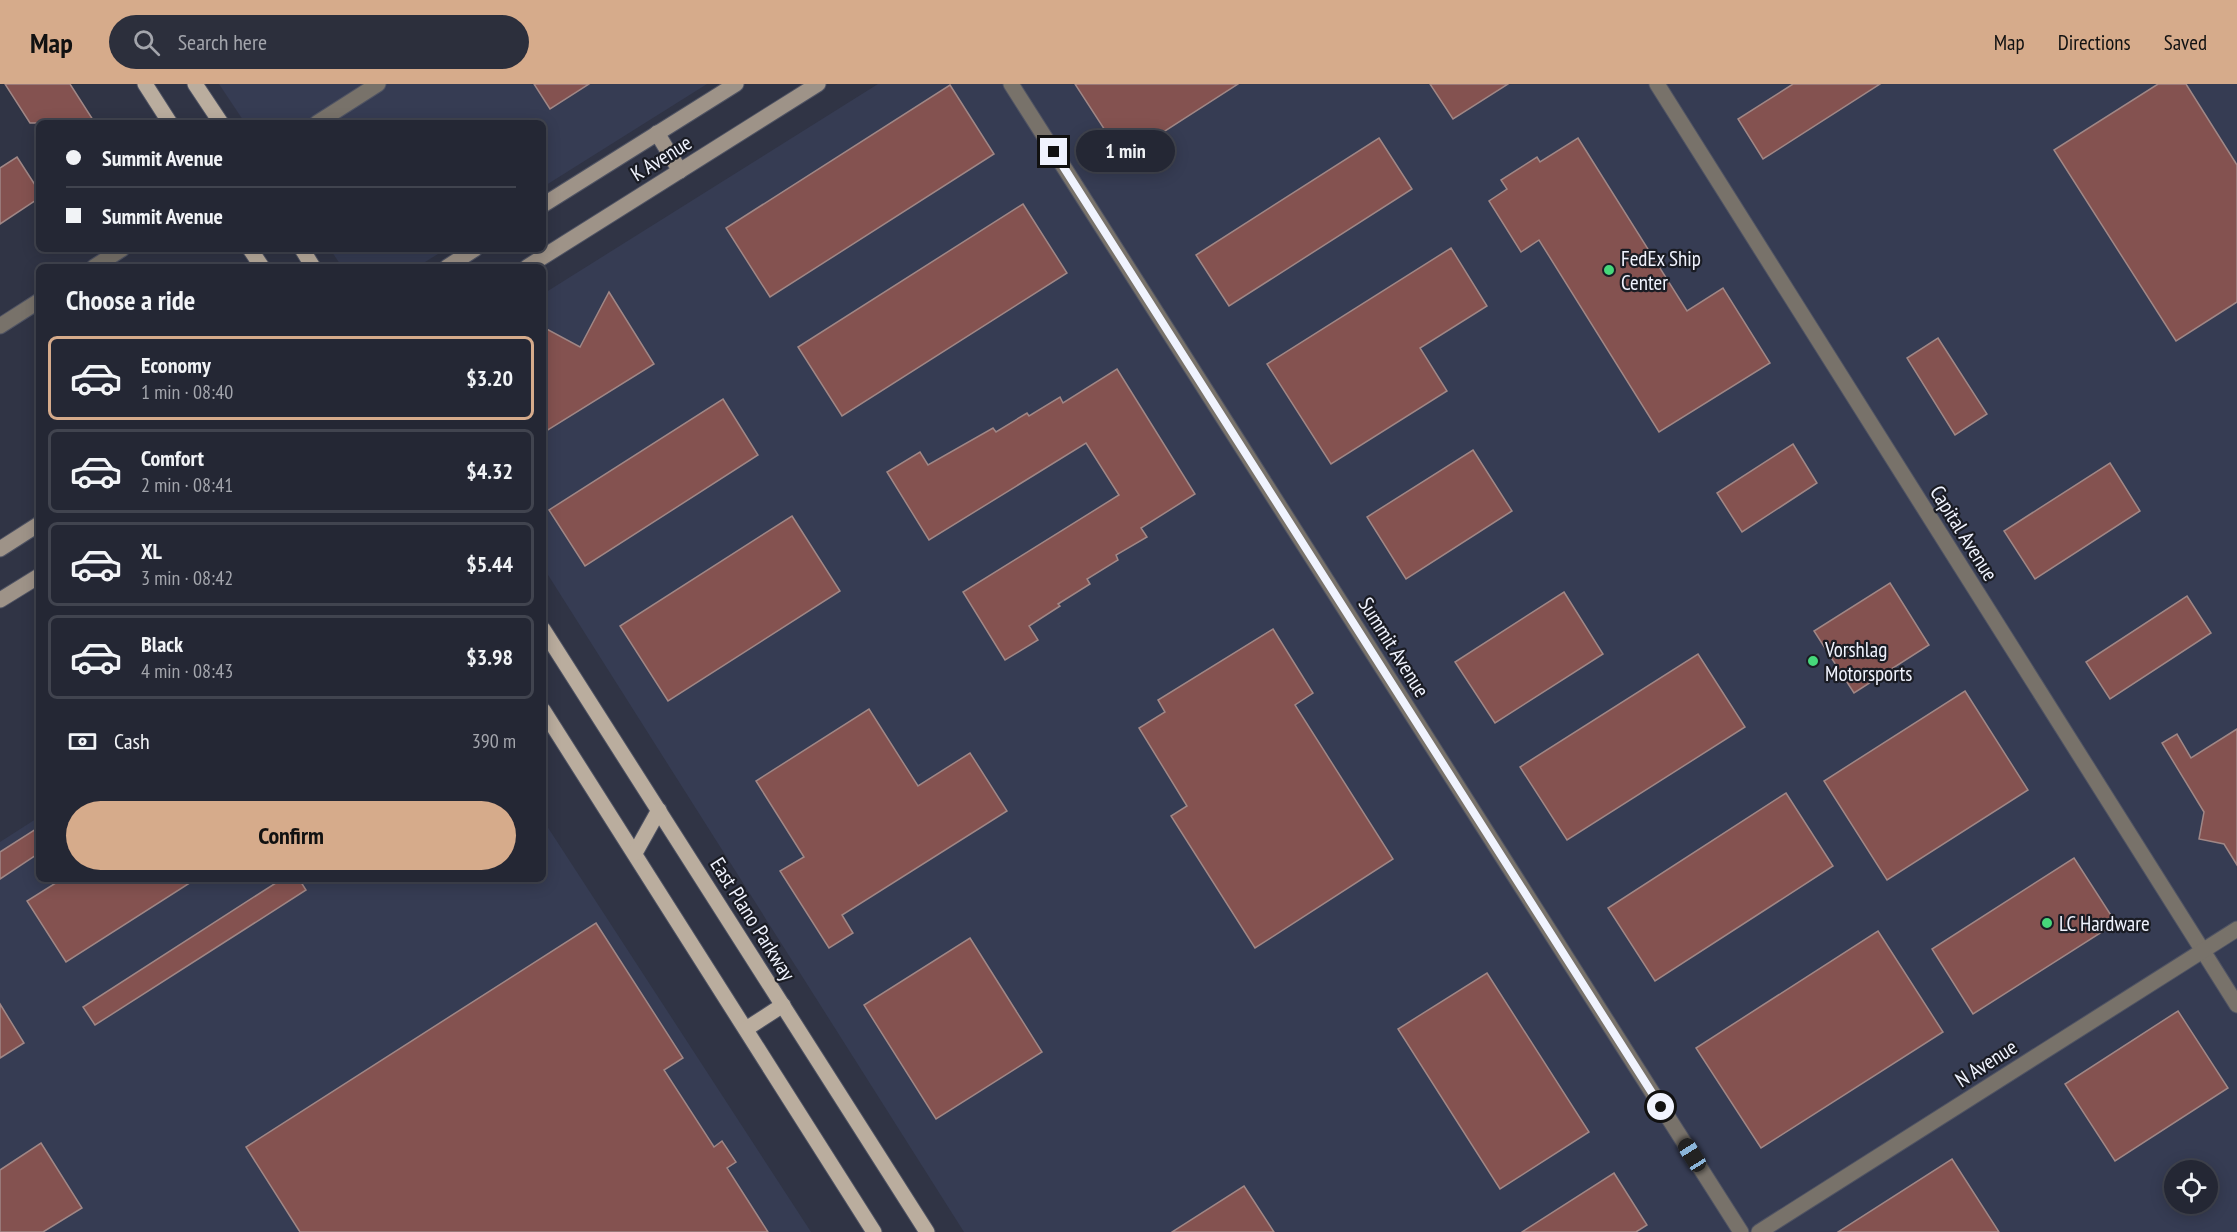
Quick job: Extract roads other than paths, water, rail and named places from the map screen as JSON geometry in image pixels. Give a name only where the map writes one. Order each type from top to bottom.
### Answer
[{"type":"main road","points":[[145,84],[168,120]]},
{"type":"main road","points":[[195,84],[219,120]]},
{"type":"main road","name":"K Avenue","points":[[546,203],[736,84]]},
{"type":"main road","name":"K Avenue","points":[[532,264],[818,84]]},
{"type":"main road","points":[[657,132],[680,171]]},
{"type":"main road","points":[[452,264],[470,252]]},
{"type":"main road","points":[[0,549],[36,526]]},
{"type":"main road","points":[[0,600],[36,578]]},
{"type":"main road","name":"East Plano Parkway","points":[[546,634],[927,1232]]},
{"type":"main road","points":[[546,715],[874,1232]]},
{"type":"main road","points":[[635,853],[659,810]]},
{"type":"main road","points":[[746,1029],[783,1005]]},
{"type":"street","points":[[322,120],[378,84]]},
{"type":"street","name":"Summit Avenue","points":[[1011,84],[1741,1232]]},
{"type":"street","name":"Capital Avenue","points":[[1657,84],[2237,1005]]},
{"type":"street","points":[[99,264],[117,252]]},
{"type":"street","points":[[0,326],[36,304]]},
{"type":"street","name":"N Avenue","points":[[1759,1232],[2237,929]]},
{"type":"place","name":"FedEx Ship Center","points":[[1609,270]]},
{"type":"place","name":"Vorshlag Motorsports","points":[[1813,661]]},
{"type":"place","name":"LC Hardware","points":[[2047,923]]}]
